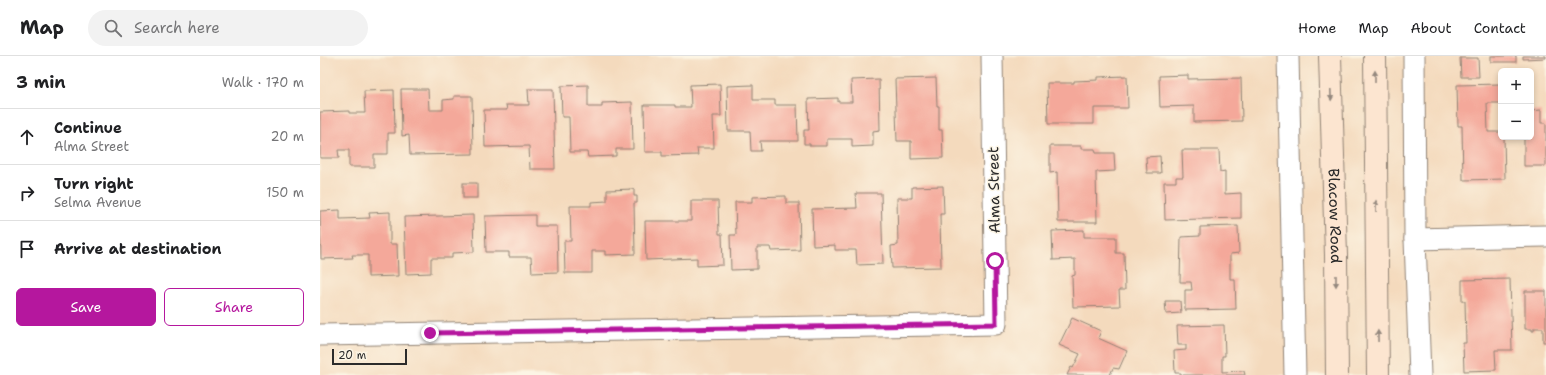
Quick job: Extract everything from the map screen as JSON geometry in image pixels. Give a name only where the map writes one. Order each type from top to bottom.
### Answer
[{"type":"main road","name":"Blacow Road","points":[[1330,56],[1336,255],[1337,375]]},
{"type":"main road","points":[[1375,56],[1378,375]]},
{"type":"street","name":"Alma Street","points":[[320,335],[996,324],[992,56]]},
{"type":"street","points":[[1288,56],[1295,375]]},
{"type":"street","points":[[1414,56],[1415,239],[1420,375]]},
{"type":"street","points":[[1415,239],[1546,236]]},
{"type":"building","points":[[1491,56],[1516,56],[1516,62],[1491,62]]},
{"type":"building","points":[[1523,56],[1546,56],[1546,58],[1523,59]]},
{"type":"building","points":[[1460,58],[1478,58],[1479,77],[1461,77]]},
{"type":"building","points":[[1188,75],[1188,79],[1241,78],[1242,121],[1194,122],[1194,106],[1160,107],[1159,76]]},
{"type":"building","points":[[1127,76],[1128,108],[1094,108],[1094,124],[1048,124],[1047,83],[1074,83],[1074,81],[1098,80],[1098,77]]},
{"type":"building","points":[[936,78],[937,106],[939,106],[939,130],[942,130],[943,158],[911,159],[911,141],[897,141],[895,79]]},
{"type":"building","points":[[879,79],[880,130],[873,131],[873,146],[852,147],[852,139],[827,139],[827,146],[810,146],[810,144],[804,144],[804,130],[809,130],[808,99],[838,98],[838,102],[852,102],[851,80]]},
{"type":"building","points":[[720,84],[721,116],[713,116],[714,148],[697,148],[698,155],[662,156],[662,152],[645,152],[644,105],[675,105],[675,107],[691,107],[690,85]]},
{"type":"building","points":[[1498,84],[1498,103],[1487,103],[1488,132],[1498,132],[1498,140],[1504,140],[1505,179],[1463,180],[1462,126],[1458,126],[1457,85]]},
{"type":"building","points":[[588,85],[588,107],[602,107],[602,103],[632,102],[633,149],[616,149],[616,156],[588,157],[587,152],[570,152],[569,117],[562,117],[561,86]]},
{"type":"building","points":[[753,85],[753,100],[775,100],[775,105],[797,105],[798,141],[760,141],[761,151],[751,151],[750,131],[728,131],[727,86]]},
{"type":"building","points":[[401,89],[428,89],[429,110],[443,110],[443,100],[454,99],[454,96],[472,96],[473,154],[410,155],[409,135],[402,136]]},
{"type":"building","points":[[528,89],[553,89],[555,169],[530,169],[529,146],[485,147],[484,110],[507,110],[506,105],[529,105]]},
{"type":"building","points":[[394,90],[395,133],[388,133],[388,154],[374,154],[374,167],[349,167],[349,150],[338,150],[339,158],[320,158],[320,112],[349,111],[349,113],[365,113],[364,91]]},
{"type":"building","points":[[1541,110],[1541,123],[1546,123],[1546,166],[1524,166],[1524,140],[1534,140],[1534,111]]},
{"type":"building","points":[[1050,146],[1081,146],[1081,149],[1095,149],[1096,153],[1114,153],[1115,171],[1096,172],[1097,222],[1058,222],[1057,172],[1050,173]]},
{"type":"building","points":[[1182,150],[1219,150],[1220,172],[1225,171],[1225,194],[1241,193],[1241,218],[1165,220],[1164,182],[1176,182],[1176,177],[1183,177]]},
{"type":"building","points":[[1160,156],[1161,173],[1147,173],[1146,157]]},
{"type":"building","points":[[463,183],[477,183],[477,198],[463,198]]},
{"type":"building","points":[[943,186],[944,214],[940,214],[941,267],[892,268],[891,246],[898,245],[897,198],[912,198],[912,187]]},
{"type":"building","points":[[634,189],[634,196],[637,196],[637,203],[634,203],[635,254],[605,255],[605,251],[592,251],[592,273],[565,273],[564,241],[571,241],[570,206],[591,206],[591,202],[607,201],[607,190]]},
{"type":"building","points":[[856,193],[881,193],[883,264],[857,265],[856,250],[835,250],[835,245],[813,246],[812,209],[857,208]]},
{"type":"building","points":[[786,196],[786,203],[799,203],[800,250],[771,251],[770,247],[757,247],[757,269],[731,270],[730,235],[736,235],[735,202],[752,202],[752,197]]},
{"type":"building","points":[[691,201],[718,201],[719,234],[722,234],[723,265],[697,266],[697,258],[646,260],[645,221],[691,221]]},
{"type":"building","points":[[340,210],[340,219],[370,218],[369,213],[390,212],[390,244],[397,244],[398,276],[368,277],[368,255],[352,255],[353,258],[321,259],[320,211]]},
{"type":"building","points":[[473,215],[474,252],[452,253],[452,258],[431,258],[431,273],[406,274],[404,217]]},
{"type":"building","points":[[535,215],[535,226],[557,226],[558,272],[532,273],[531,257],[509,257],[509,252],[486,252],[485,216]]},
{"type":"building","points":[[1238,226],[1239,253],[1230,254],[1230,279],[1235,279],[1236,309],[1185,310],[1185,290],[1192,290],[1191,282],[1180,282],[1181,237],[1200,236],[1200,227]]},
{"type":"building","points":[[1084,230],[1084,237],[1116,237],[1116,253],[1124,253],[1125,290],[1119,290],[1120,306],[1073,307],[1072,276],[1075,275],[1075,259],[1053,260],[1052,231]]},
{"type":"building","points":[[1510,279],[1512,350],[1495,350],[1496,370],[1464,371],[1463,343],[1466,343],[1465,301],[1462,301],[1462,280]]},
{"type":"building","points":[[1525,291],[1546,291],[1546,342],[1543,342],[1543,328],[1534,328],[1534,331],[1532,331],[1532,329],[1525,329]]},
{"type":"building","points":[[1165,301],[1180,301],[1181,313],[1166,314]]},
{"type":"building","points":[[1072,318],[1101,331],[1098,338],[1127,351],[1119,369],[1113,368],[1110,375],[1067,375],[1071,367],[1073,368],[1080,354],[1059,345]]},
{"type":"building","points":[[1224,325],[1225,356],[1222,356],[1222,372],[1244,371],[1245,375],[1181,375],[1181,373],[1175,373],[1174,351],[1186,350],[1186,345],[1178,345],[1177,326]]},
{"type":"route","points":[[430,333],[996,324],[995,261]]}]
